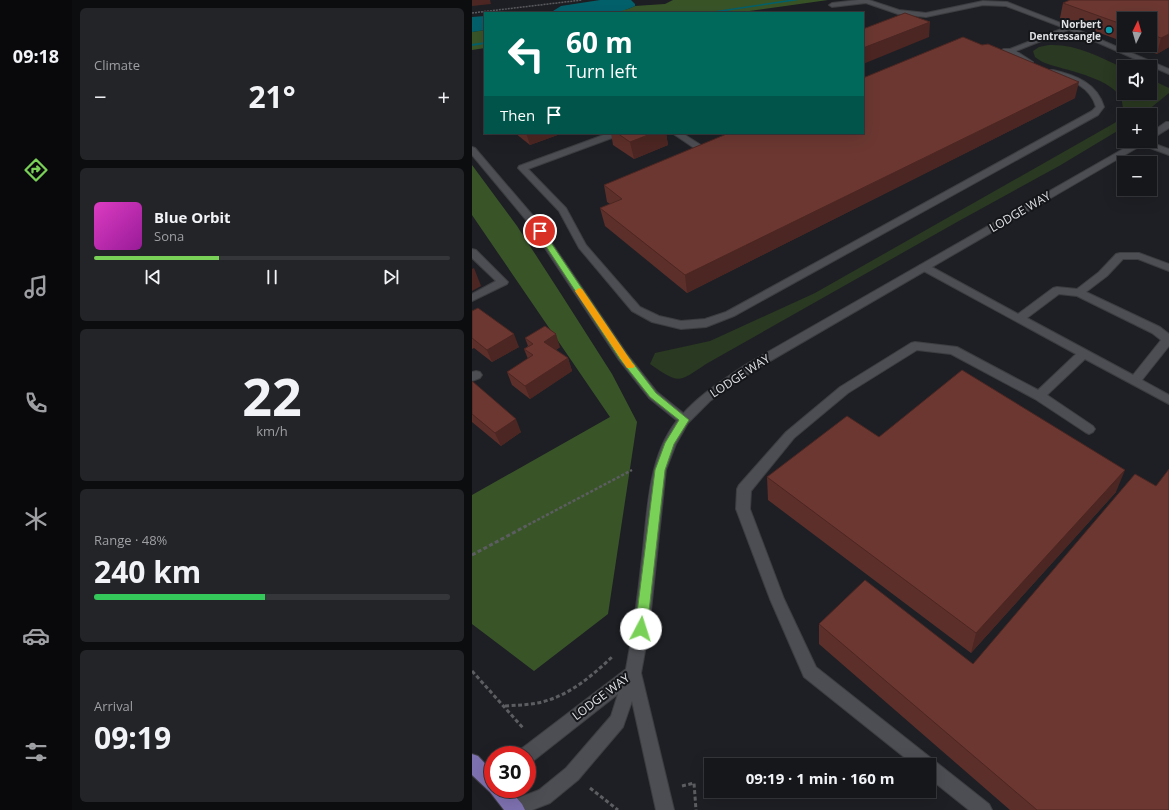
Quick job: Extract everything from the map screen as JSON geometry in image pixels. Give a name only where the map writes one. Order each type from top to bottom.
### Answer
[{"type":"main road","points":[[472,762],[484,775]]},
{"type":"main road","points":[[505,798],[515,809]]},
{"type":"street","points":[[832,5],[866,1],[898,12],[926,15],[983,3],[1007,4],[1068,28],[1169,72]]},
{"type":"street","points":[[995,51],[1011,51],[1068,28]]},
{"type":"street","points":[[614,134],[522,168],[563,210],[582,246],[636,309],[656,319],[681,325],[706,323],[730,314],[1095,113],[1100,107],[1099,100],[1095,92],[1073,79],[1026,63],[1011,51]]},
{"type":"street","name":"LODGE WAY","points":[[1157,132],[1169,124]]},
{"type":"street","points":[[678,134],[704,150],[718,145]]},
{"type":"street","points":[[1157,146],[1169,152]]},
{"type":"street","name":"LODGE WAY","points":[[536,748],[633,673],[641,629],[660,470],[670,443],[684,420],[706,398],[749,368],[1131,148]]},
{"type":"street","points":[[472,150],[531,219],[623,356],[653,395],[684,420]]},
{"type":"street","points":[[472,252],[503,282],[472,298]]},
{"type":"street","points":[[1079,293],[1103,274],[1120,256],[1139,256],[1169,268]]},
{"type":"street","points":[[924,267],[1169,400]]},
{"type":"street","points":[[1018,318],[1057,290],[1079,293],[1156,330],[1168,338],[1135,381]]},
{"type":"street","points":[[918,758],[810,672],[777,599],[743,509],[744,490],[790,435],[838,395],[915,346],[953,350],[1039,396],[1089,429]]},
{"type":"street","points":[[1039,396],[1083,354]]},
{"type":"street","points":[[515,809],[544,797],[572,774],[617,721],[633,673]]},
{"type":"street","points":[[633,673],[665,810]]},
{"type":"street","points":[[936,773],[983,810]]},
{"type":"path","points":[[472,13],[582,0]]},
{"type":"path","points":[[472,555],[632,470]]},
{"type":"path","points":[[505,706],[546,701],[572,689],[600,669],[615,654]]},
{"type":"green space","points":[[673,0],[828,0],[742,12],[609,12],[628,9],[635,6],[665,4]]},
{"type":"green space","points":[[484,30],[484,48],[472,50],[472,32]]},
{"type":"green space","points":[[1059,45],[1078,49],[1117,65],[1117,94],[1112,88],[1100,81],[1041,61],[1035,57],[1033,51],[1039,47]]},
{"type":"green space","points":[[1157,82],[1169,88],[1169,93],[1151,108],[1123,108],[1121,100],[1157,100]]},
{"type":"green space","points":[[1117,122],[1117,131],[1059,166],[706,364],[690,375],[684,378],[673,378],[650,364],[655,353],[710,341],[815,293]]},
{"type":"green space","points":[[472,165],[517,226],[561,294],[612,374],[637,422],[608,614],[534,671],[472,624],[472,495],[610,417],[472,215]]},
{"type":"water","points":[[600,0],[631,0],[635,4],[635,6],[626,10],[616,12],[554,12],[561,6]]},
{"type":"water","points":[[484,16],[484,30],[472,32],[472,17]]},
{"type":"building","points":[[1070,0],[1169,0],[1169,34],[1161,38],[1157,37],[1157,12],[1117,12],[1117,22],[1063,3]]},
{"type":"building","points":[[905,13],[930,22],[864,48],[864,29]]},
{"type":"building","points":[[963,37],[982,45],[988,44],[1079,82],[685,275],[600,208],[622,199],[604,185],[727,134],[864,134],[864,78]]},
{"type":"building","points":[[618,134],[650,134],[630,142]]},
{"type":"building","points":[[478,308],[514,334],[487,350],[472,338],[472,311]]},
{"type":"building","points":[[545,326],[556,334],[544,342],[568,358],[525,386],[507,372],[533,355],[524,349],[533,344],[525,338]]},
{"type":"building","points":[[962,370],[1125,470],[976,633],[767,477],[847,416],[879,437]]},
{"type":"building","points":[[472,381],[516,419],[495,433],[472,414]]},
{"type":"building","points":[[1169,469],[1169,810],[1037,810],[819,624],[865,580],[973,664],[1135,474],[1156,486]]},
{"type":"waterway","points":[[711,12],[797,0]]},
{"type":"waterway","points":[[472,45],[484,43]]},
{"type":"slow traffic","points":[[579,291],[630,366]]},
{"type":"place","name":"Norbert Dentressangle","points":[[1109,30]]},
{"type":"route","points":[[540,231],[623,356],[653,395],[684,420],[670,443],[660,470],[653,517],[641,629]]}]
